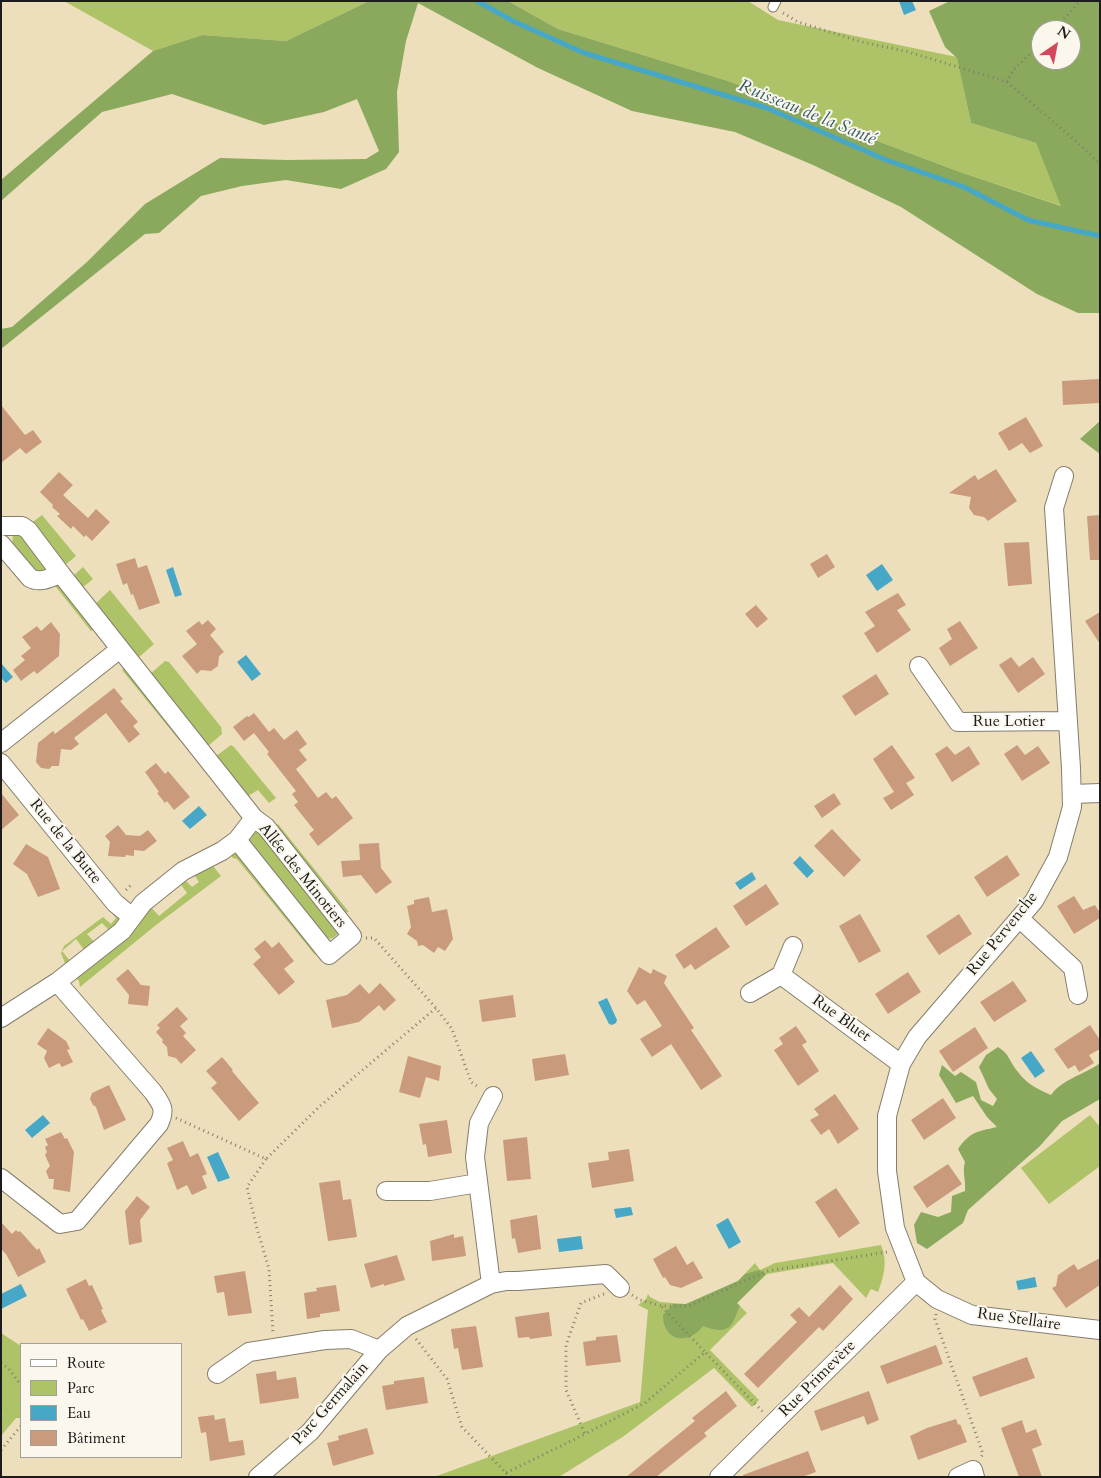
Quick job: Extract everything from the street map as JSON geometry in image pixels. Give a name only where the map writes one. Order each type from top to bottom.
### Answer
[{"type":"street","name":"Rue Pervenche","points":[[916,1282],[895,1228],[887,1171],[887,1116],[901,1064],[917,1037],[1034,901],[1058,857],[1072,807],[1054,508],[1064,476]]},
{"type":"street","name":"Allée des Minotiers","points":[[1,526],[22,526],[28,530],[254,818],[266,827],[352,936],[329,955],[237,840]]},
{"type":"street","points":[[1,544],[30,578],[36,581],[43,581],[61,574]]},
{"type":"street","points":[[1,743],[120,649]]},
{"type":"street","name":"Rue Lotier","points":[[919,666],[958,722],[1068,721]]},
{"type":"street","name":"Rue de la Butte","points":[[1,763],[115,904],[132,917]]},
{"type":"street","points":[[1072,794],[1100,793]]},
{"type":"street","name":"Allée des Minotiers","points":[[1,1018],[57,982],[122,931],[143,903],[183,871],[211,858],[237,840],[254,818]]},
{"type":"street","points":[[1019,918],[1073,968],[1078,995]]},
{"type":"street","points":[[750,993],[781,975],[794,946]]},
{"type":"street","name":"Rue Bluet","points":[[781,975],[901,1064]]},
{"type":"street","points":[[1,1178],[60,1224],[77,1221],[159,1124],[164,1114],[162,1106],[153,1092],[57,982]]},
{"type":"street","points":[[491,1284],[475,1157],[479,1123],[493,1096]]},
{"type":"street","points":[[386,1191],[430,1191],[478,1183]]},
{"type":"street","name":"Parc Germalain","points":[[258,1477],[310,1432],[379,1350],[407,1326],[491,1284],[506,1281],[606,1274],[620,1288]]},
{"type":"street","name":"Rue Stellaire","points":[[916,1282],[937,1299],[972,1314],[1100,1330]]},
{"type":"street","name":"Rue Primevère","points":[[719,1477],[916,1282]]},
{"type":"street","name":"Parc Germalain","points":[[217,1374],[249,1352],[324,1340],[351,1339],[379,1350]]},
{"type":"path","points":[[1063,20],[1080,1]]},
{"type":"path","points":[[774,4],[798,22],[862,42],[909,52],[1006,82],[1100,164]]},
{"type":"path","points":[[1006,82],[1014,69],[1031,53]]},
{"type":"path","points":[[126,890],[132,885]]},
{"type":"path","points":[[352,936],[374,938],[436,1008],[452,1029],[471,1082],[493,1096]]},
{"type":"path","points":[[274,1348],[269,1269],[256,1225],[248,1187],[266,1159],[320,1106],[436,1008]]},
{"type":"path","points":[[164,1114],[266,1159]]},
{"type":"path","points":[[585,1434],[566,1390],[566,1345],[581,1303],[620,1288],[640,1300],[662,1306],[689,1306],[767,1271],[885,1252],[905,1254]]},
{"type":"path","points":[[937,1299],[935,1319],[983,1454],[969,1475]]},
{"type":"path","points":[[662,1306],[774,1423]]},
{"type":"path","points":[[407,1326],[447,1379],[462,1427],[510,1477]]},
{"type":"path","points":[[506,1473],[645,1402],[705,1352]]},
{"type":"path","points":[[1,1363],[8,1368],[20,1384]]},
{"type":"path","points":[[1,1450],[20,1427]]},
{"type":"green space","points":[[64,1],[369,1],[286,41],[202,35],[153,51]]},
{"type":"green space","points":[[369,1],[508,1],[558,29],[728,81],[801,108],[880,142],[960,172],[1061,206],[1036,143],[971,123],[957,58],[945,47],[929,11],[950,1],[1100,1],[1100,313],[1078,313],[1037,294],[901,207],[813,165],[735,132],[632,111],[538,68],[418,3],[406,41],[397,92],[399,152],[386,169],[341,189],[286,180],[242,186],[201,196],[159,233],[145,234],[1,349],[1,329],[12,327],[87,262],[145,204],[220,158],[287,160],[366,159],[379,151],[357,99],[324,112],[264,125],[172,94],[102,112],[1,201],[1,180],[153,51],[202,35],[286,41]]},
{"type":"green space","points":[[508,1],[748,1],[778,20],[957,57],[971,123],[1036,143],[1062,206],[960,172],[880,142],[801,108],[728,81],[558,29]]},
{"type":"green space","points":[[1100,421],[1100,454],[1080,439]]},
{"type":"green space","points":[[42,515],[76,556],[64,566],[30,524]]},
{"type":"green space","points":[[23,533],[47,570],[37,573],[12,545],[13,536]]},
{"type":"green space","points":[[83,567],[93,579],[82,588],[73,576]]},
{"type":"green space","points":[[52,582],[57,583],[96,628],[91,631]]},
{"type":"green space","points":[[110,590],[154,644],[138,658],[95,604]]},
{"type":"green space","points":[[165,661],[169,662],[221,727],[222,734],[208,746],[150,674]]},
{"type":"green space","points":[[126,666],[183,737],[179,740],[122,670]]},
{"type":"green space","points":[[231,745],[276,798],[269,803],[258,790],[248,796],[216,756]]},
{"type":"green space","points":[[278,824],[349,912],[344,913],[274,828]]},
{"type":"green space","points":[[260,831],[339,931],[334,938],[325,938],[247,841],[252,833]]},
{"type":"green space","points":[[235,850],[318,951],[315,955],[237,859],[233,858],[229,853]]},
{"type":"green space","points":[[213,866],[221,876],[156,925],[80,987],[79,981],[76,978],[78,975],[133,931],[140,918],[150,906],[159,916],[187,893],[179,882],[185,880],[192,887],[199,882],[195,876],[196,874]]},
{"type":"green space","points":[[115,911],[119,914],[120,921],[111,932],[102,923],[87,934],[95,943],[85,951],[76,939],[62,951],[71,962],[66,966],[61,953],[64,946],[103,917],[111,924],[116,918],[112,913]]},
{"type":"green space","points":[[998,1047],[1005,1052],[1025,1080],[1051,1095],[1067,1081],[1100,1063],[1100,1099],[1062,1121],[1040,1146],[968,1210],[963,1223],[927,1249],[917,1243],[914,1225],[921,1212],[938,1217],[951,1212],[952,1196],[965,1191],[965,1162],[958,1149],[974,1133],[997,1127],[987,1117],[973,1096],[956,1103],[939,1075],[942,1065],[955,1076],[961,1072],[976,1082],[981,1100],[993,1106],[997,1099],[989,1089],[979,1067],[986,1055]]},
{"type":"green space","points":[[1090,1115],[1100,1127],[1100,1166],[1049,1204],[1021,1168]]},
{"type":"green space","points":[[881,1245],[885,1263],[882,1280],[878,1292],[871,1289],[866,1298],[833,1263],[767,1274],[737,1303],[747,1313],[710,1350],[759,1400],[752,1407],[714,1368],[624,1436],[559,1477],[434,1477],[640,1402],[648,1310],[638,1305],[646,1299],[648,1294],[660,1302],[686,1304],[738,1281],[755,1263],[760,1270],[775,1263]]},
{"type":"green space","points":[[759,1270],[766,1274],[737,1303],[740,1306],[733,1322],[727,1328],[715,1330],[703,1326],[697,1332],[684,1338],[677,1338],[667,1330],[663,1315],[673,1304],[686,1304],[738,1281],[745,1274]]},
{"type":"green space","points":[[1,1333],[20,1345],[20,1418],[16,1418],[1,1436],[1,1415],[3,1414],[1,1412]]},
{"type":"water","points":[[899,1],[912,1],[916,10],[904,15]]},
{"type":"water","points":[[882,564],[893,580],[877,591],[866,575]]},
{"type":"water","points":[[173,567],[182,595],[175,597],[166,570]]},
{"type":"water","points":[[246,655],[261,674],[252,681],[237,662]]},
{"type":"water","points":[[1,663],[13,677],[6,683],[1,678]]},
{"type":"water","points":[[199,806],[207,815],[190,829],[182,821]]},
{"type":"water","points":[[800,856],[814,871],[807,878],[793,863]]},
{"type":"water","points":[[752,872],[756,879],[740,890],[735,883]]},
{"type":"water","points":[[607,998],[617,1020],[612,1025],[609,1024],[598,1002]]},
{"type":"water","points":[[1031,1051],[1045,1071],[1035,1078],[1021,1058]]},
{"type":"water","points":[[43,1115],[50,1123],[32,1138],[25,1130]]},
{"type":"water","points":[[218,1152],[230,1178],[218,1182],[207,1157]]},
{"type":"water","points":[[631,1207],[633,1215],[616,1218],[614,1209]]},
{"type":"water","points":[[728,1218],[741,1242],[729,1249],[716,1225]]},
{"type":"water","points":[[581,1236],[583,1249],[559,1252],[557,1239]]},
{"type":"water","points":[[1035,1277],[1037,1287],[1018,1290],[1016,1281]]},
{"type":"water","points":[[21,1284],[27,1296],[1,1309],[1,1294]]},
{"type":"building","points":[[1100,379],[1100,403],[1063,405],[1062,381]]},
{"type":"building","points":[[1,405],[25,435],[33,430],[42,442],[26,454],[20,448],[1,463]]},
{"type":"building","points":[[1026,417],[1043,446],[1030,453],[1022,443],[1009,451],[998,433]]},
{"type":"building","points":[[996,469],[1017,501],[988,521],[984,517],[974,515],[969,508],[971,497],[949,493],[975,475],[978,480]]},
{"type":"building","points":[[59,472],[73,485],[63,495],[88,518],[96,509],[110,522],[92,541],[86,535],[84,537],[73,526],[71,529],[57,516],[60,514],[40,492]]},
{"type":"building","points":[[1100,515],[1100,560],[1090,560],[1087,516]]},
{"type":"building","points":[[1029,542],[1032,584],[1008,586],[1004,543]]},
{"type":"building","points":[[827,554],[835,567],[818,578],[810,564]]},
{"type":"building","points":[[135,558],[138,568],[147,565],[160,603],[139,610],[127,583],[123,585],[116,564]]},
{"type":"building","points":[[898,593],[906,605],[897,610],[911,630],[877,653],[864,633],[875,626],[865,612]]},
{"type":"building","points":[[756,605],[768,619],[757,628],[745,614]]},
{"type":"building","points":[[1100,612],[1100,644],[1085,621]]},
{"type":"building","points":[[208,620],[216,629],[210,635],[224,652],[219,656],[218,666],[211,671],[201,670],[197,674],[182,656],[197,644],[186,631],[199,621],[202,625]]},
{"type":"building","points":[[960,621],[978,648],[950,666],[939,648],[952,639],[947,629]]},
{"type":"building","points":[[51,622],[60,634],[59,656],[37,674],[34,671],[21,681],[13,670],[25,660],[21,656],[31,648],[22,637],[37,626],[41,631]]},
{"type":"building","points":[[1011,657],[1019,667],[1033,657],[1045,674],[1018,693],[999,665]]},
{"type":"building","points":[[876,674],[889,694],[855,716],[842,696]]},
{"type":"building","points":[[114,688],[123,699],[120,701],[138,722],[133,726],[140,734],[129,743],[106,713],[74,738],[79,744],[71,750],[61,749],[59,766],[52,766],[49,769],[41,768],[36,762],[38,743],[53,731],[55,734]]},
{"type":"building","points":[[254,713],[269,732],[274,728],[284,740],[297,730],[307,744],[299,750],[307,760],[296,769],[318,798],[326,792],[332,799],[336,796],[353,818],[318,846],[309,834],[314,830],[294,805],[298,802],[292,794],[296,791],[267,754],[269,752],[254,733],[244,741],[233,727]]},
{"type":"building","points":[[892,745],[915,778],[906,783],[914,795],[891,810],[883,798],[894,792],[873,759]]},
{"type":"building","points":[[1017,745],[1025,755],[1038,746],[1050,763],[1022,781],[1004,754]]},
{"type":"building","points":[[947,746],[955,755],[969,746],[980,764],[952,782],[935,754]]},
{"type":"building","points":[[156,763],[165,774],[168,771],[190,797],[174,810],[157,793],[159,792],[145,772]]},
{"type":"building","points":[[1,793],[19,815],[1,830]]},
{"type":"building","points":[[834,793],[841,804],[822,818],[814,806]]},
{"type":"building","points":[[118,825],[126,835],[140,836],[148,830],[157,841],[144,851],[134,850],[134,856],[108,856],[110,842],[105,836]]},
{"type":"building","points":[[832,829],[861,860],[844,877],[814,846]]},
{"type":"building","points":[[379,843],[381,868],[392,882],[376,894],[361,875],[343,877],[341,861],[360,860],[359,844]]},
{"type":"building","points":[[26,844],[48,857],[60,889],[38,897],[27,874],[13,864]]},
{"type":"building","points":[[1007,855],[1020,875],[987,897],[974,877]]},
{"type":"building","points":[[766,884],[779,904],[746,926],[733,906]]},
{"type":"building","points":[[1074,896],[1083,910],[1095,905],[1100,913],[1100,918],[1074,934],[1057,906]]},
{"type":"building","points":[[429,897],[432,912],[447,909],[453,939],[445,951],[438,947],[434,953],[423,945],[418,946],[417,941],[407,934],[411,927],[407,906],[414,904],[414,900]]},
{"type":"building","points":[[860,914],[881,951],[859,963],[839,926]]},
{"type":"building","points":[[959,914],[972,934],[939,955],[926,936]]},
{"type":"building","points":[[716,927],[730,947],[695,970],[691,964],[684,969],[675,955]]},
{"type":"building","points":[[265,940],[272,948],[279,942],[294,961],[284,969],[295,982],[279,995],[253,964],[261,957],[254,949]]},
{"type":"building","points":[[639,967],[651,974],[653,969],[667,976],[664,983],[694,1028],[691,1030],[722,1076],[701,1090],[671,1044],[652,1057],[640,1039],[662,1026],[645,1000],[637,1005],[627,991]]},
{"type":"building","points":[[128,969],[141,985],[150,986],[148,1006],[128,1004],[129,995],[116,979]]},
{"type":"building","points":[[908,972],[921,992],[888,1014],[875,994]]},
{"type":"building","points":[[1013,981],[1027,1001],[994,1022],[980,1002]]},
{"type":"building","points":[[380,983],[396,1000],[384,1011],[379,1005],[359,1022],[332,1028],[326,1000],[347,995],[360,984],[369,994]]},
{"type":"building","points":[[513,995],[516,1017],[482,1022],[479,1000]]},
{"type":"building","points":[[177,1007],[188,1019],[180,1026],[186,1033],[183,1036],[196,1050],[181,1064],[176,1058],[168,1056],[167,1047],[156,1032],[160,1028],[157,1025]]},
{"type":"building","points":[[1090,1025],[1100,1040],[1100,1049],[1089,1055],[1094,1063],[1079,1072],[1075,1065],[1068,1069],[1054,1049]]},
{"type":"building","points":[[796,1026],[807,1042],[802,1045],[819,1071],[798,1086],[774,1050],[783,1044],[779,1038]]},
{"type":"building","points":[[975,1027],[988,1048],[953,1072],[939,1051]]},
{"type":"building","points":[[48,1028],[66,1041],[70,1049],[67,1050],[73,1062],[62,1067],[59,1063],[49,1068],[44,1058],[47,1051],[37,1044]]},
{"type":"building","points":[[565,1054],[569,1075],[535,1081],[532,1059]]},
{"type":"building","points":[[408,1056],[441,1066],[439,1081],[426,1077],[420,1098],[399,1092]]},
{"type":"building","points":[[222,1057],[259,1103],[239,1121],[211,1088],[217,1083],[206,1071]]},
{"type":"building","points":[[109,1085],[126,1120],[104,1130],[96,1107],[90,1099],[92,1093]]},
{"type":"building","points":[[835,1094],[859,1129],[838,1144],[829,1129],[821,1135],[810,1120],[819,1115],[814,1109]]},
{"type":"building","points":[[943,1098],[956,1118],[924,1140],[911,1120]]},
{"type":"building","points":[[447,1120],[452,1153],[428,1157],[426,1144],[423,1145],[419,1124]]},
{"type":"building","points":[[61,1132],[65,1139],[67,1138],[74,1152],[70,1192],[53,1189],[54,1179],[49,1179],[46,1171],[50,1166],[45,1155],[47,1152],[45,1147],[48,1145],[45,1139]]},
{"type":"building","points":[[527,1137],[531,1179],[507,1181],[503,1140]]},
{"type":"building","points":[[183,1141],[190,1157],[198,1153],[207,1174],[202,1176],[207,1188],[192,1195],[187,1185],[177,1190],[167,1163],[173,1160],[167,1148]]},
{"type":"building","points":[[629,1149],[634,1181],[592,1188],[588,1163],[609,1160],[608,1152]]},
{"type":"building","points":[[948,1164],[962,1184],[927,1208],[913,1187]]},
{"type":"building","points":[[340,1180],[343,1200],[351,1199],[357,1237],[328,1241],[319,1183]]},
{"type":"building","points":[[836,1188],[860,1223],[839,1238],[815,1202]]},
{"type":"building","points":[[137,1196],[150,1207],[140,1220],[142,1242],[129,1245],[125,1211]]},
{"type":"building","points":[[537,1215],[541,1249],[518,1253],[515,1238],[512,1239],[510,1220]]},
{"type":"building","points":[[1,1222],[12,1234],[16,1230],[20,1231],[37,1250],[39,1248],[46,1262],[18,1277],[6,1254],[1,1249]]},
{"type":"building","points":[[454,1234],[454,1238],[463,1236],[466,1256],[432,1261],[430,1241]]},
{"type":"building","points":[[676,1246],[687,1265],[693,1261],[703,1278],[681,1288],[670,1285],[665,1277],[663,1278],[653,1259]]},
{"type":"building","points":[[397,1255],[405,1280],[371,1288],[364,1264]]},
{"type":"building","points":[[1100,1258],[1100,1285],[1066,1308],[1052,1288],[1056,1286],[1058,1275],[1074,1264],[1078,1270]]},
{"type":"building","points":[[245,1271],[252,1313],[228,1316],[224,1292],[217,1293],[214,1276]]},
{"type":"building","points":[[86,1279],[89,1286],[92,1285],[107,1322],[89,1331],[83,1319],[81,1320],[66,1289]]},
{"type":"building","points":[[336,1285],[340,1311],[320,1314],[320,1317],[307,1319],[304,1293],[317,1291],[316,1288]]},
{"type":"building","points":[[840,1285],[853,1299],[823,1331],[819,1327],[758,1388],[744,1374],[797,1322],[790,1315],[799,1307],[809,1317]]},
{"type":"building","points":[[549,1312],[552,1336],[530,1339],[529,1337],[518,1338],[515,1317]]},
{"type":"building","points":[[476,1326],[483,1367],[462,1370],[458,1348],[454,1349],[451,1329]]},
{"type":"building","points":[[617,1335],[621,1362],[586,1366],[583,1342],[596,1340],[596,1337]]},
{"type":"building","points":[[936,1345],[943,1364],[887,1384],[880,1366]]},
{"type":"building","points":[[1027,1357],[1035,1378],[980,1397],[972,1377]]},
{"type":"building","points":[[276,1371],[277,1380],[296,1377],[299,1398],[260,1404],[256,1374]]},
{"type":"building","points":[[424,1377],[428,1403],[386,1410],[382,1386],[394,1384],[394,1381]]},
{"type":"building","points":[[726,1391],[737,1406],[704,1433],[707,1436],[656,1477],[626,1477],[695,1421],[692,1418]]},
{"type":"building","points":[[869,1391],[879,1420],[867,1425],[864,1416],[821,1431],[814,1411]]},
{"type":"building","points":[[214,1415],[215,1420],[225,1418],[229,1442],[243,1440],[245,1455],[210,1461],[206,1432],[201,1433],[198,1417]]},
{"type":"building","points":[[956,1419],[967,1442],[918,1460],[910,1436],[927,1428]]},
{"type":"building","points":[[1022,1420],[1026,1433],[1036,1429],[1042,1445],[1032,1449],[1042,1477],[1019,1477],[1001,1428]]},
{"type":"building","points":[[367,1428],[374,1454],[333,1466],[327,1443],[339,1440],[338,1436]]},
{"type":"building","points":[[808,1451],[816,1472],[802,1477],[743,1477],[743,1475]]},
{"type":"waterway","name":"Ruisseau de la Santé","points":[[477,1],[513,21],[584,53],[767,108],[886,160],[964,187],[1028,220],[1100,236]]}]
